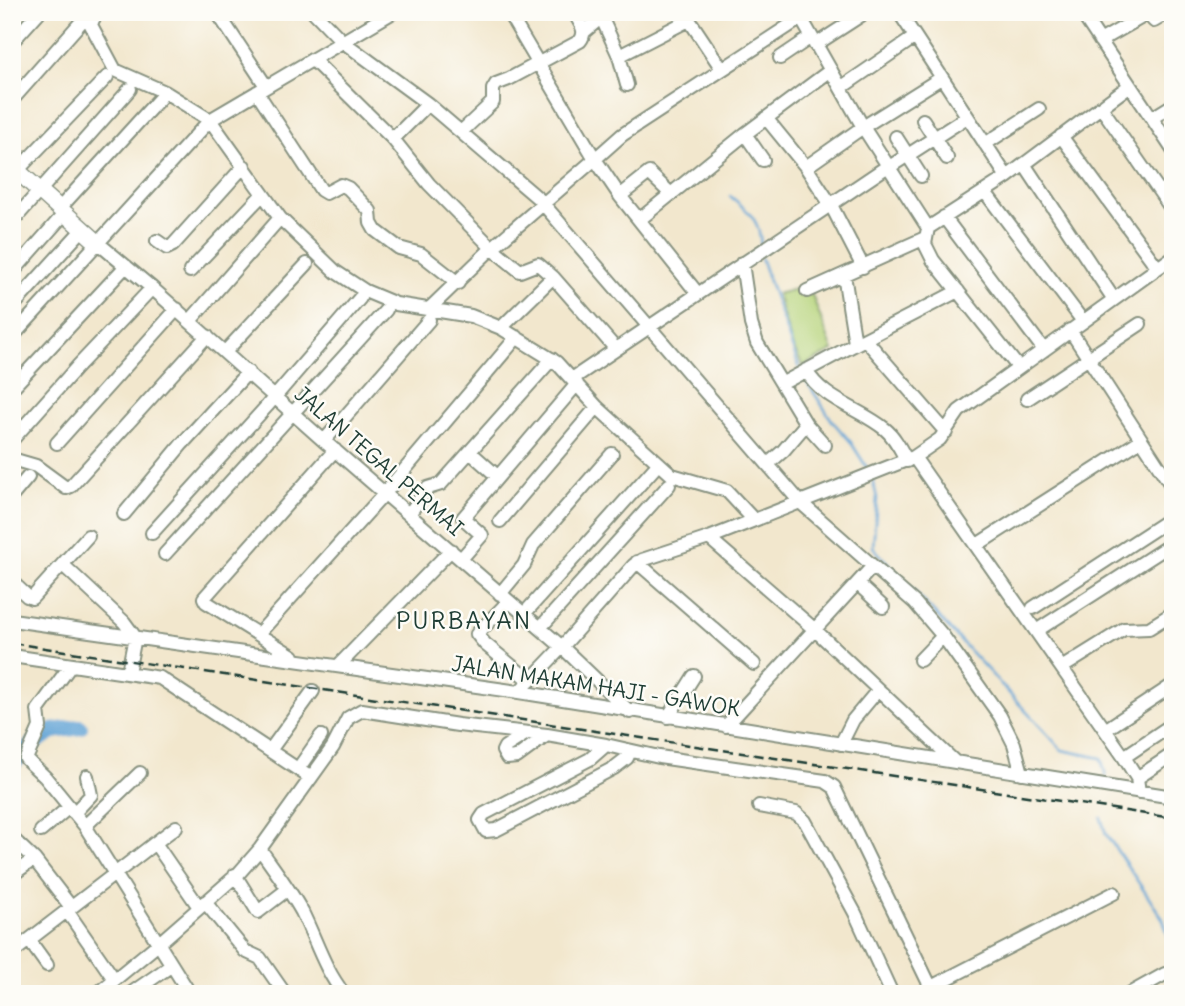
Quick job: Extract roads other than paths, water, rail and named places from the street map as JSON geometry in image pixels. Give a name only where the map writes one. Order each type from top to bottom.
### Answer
[{"type":"main road","points":[[14,171],[40,190],[98,243]]},
{"type":"street","points":[[12,42],[39,12]]},
{"type":"street","points":[[12,100],[90,12]]},
{"type":"street","points":[[99,12],[91,25],[113,69],[171,96],[209,120],[280,218],[336,272],[348,281],[389,301],[428,315],[471,316],[517,337],[552,359],[597,407],[675,477],[727,491],[753,519]]},
{"type":"street","points":[[217,12],[321,190],[329,193],[338,186],[345,186],[370,211],[375,230],[399,248],[421,254],[458,283]]},
{"type":"street","points":[[314,12],[342,41],[428,104],[542,203],[800,502],[915,603],[943,636],[1000,716],[1014,744],[1023,773]]},
{"type":"street","points":[[12,337],[209,120],[393,12]]},
{"type":"street","points":[[508,12],[595,159],[620,196],[698,294]]},
{"type":"street","points":[[574,12],[584,32]]},
{"type":"street","points":[[780,58],[866,12]]},
{"type":"street","points":[[898,12],[1007,177]]},
{"type":"street","points":[[1081,12],[1173,150]]},
{"type":"street","points":[[1100,41],[1147,13],[1154,21],[1169,12]]},
{"type":"street","points":[[324,441],[428,315],[492,248],[542,203],[622,135],[799,15],[863,127],[891,165],[927,233],[927,250],[1018,367]]},
{"type":"street","points":[[619,56],[686,16],[722,69]]},
{"type":"street","points":[[461,132],[493,102],[493,89],[496,84],[580,41],[584,32],[598,20],[602,20],[619,56],[627,85]]},
{"type":"street","points":[[842,87],[915,37]]},
{"type":"street","points":[[313,60],[393,139],[429,184],[492,248],[520,271],[538,264],[553,277],[615,348]]},
{"type":"street","points":[[639,220],[766,118],[831,70]]},
{"type":"street","points":[[14,171],[107,77]]},
{"type":"street","points":[[806,167],[863,127],[942,78]]},
{"type":"street","points":[[807,290],[863,267],[927,233],[944,217],[1007,177],[1129,86]]},
{"type":"street","points":[[12,222],[130,89]]},
{"type":"street","points":[[12,273],[160,98]]},
{"type":"street","points":[[393,139],[428,104]]},
{"type":"street","points":[[1152,118],[1173,105]]},
{"type":"street","points":[[1101,107],[1173,211]]},
{"type":"street","points":[[985,144],[1039,109]]},
{"type":"street","points":[[339,665],[456,554],[482,535],[463,518],[574,382],[615,348],[651,327],[762,249],[967,117]]},
{"type":"street","points":[[766,118],[806,167],[831,205],[863,267]]},
{"type":"street","points":[[923,120],[947,158]]},
{"type":"street","points":[[746,134],[763,160]]},
{"type":"street","points":[[1061,136],[1157,267]]},
{"type":"street","points":[[896,137],[921,176]]},
{"type":"street","points":[[1024,164],[1113,298]]},
{"type":"street","points":[[157,241],[167,248],[173,245],[244,166]]},
{"type":"street","points":[[620,196],[649,173],[671,194]]},
{"type":"street","points":[[985,192],[1082,320]]},
{"type":"street","points":[[190,271],[262,195]]},
{"type":"street","points":[[944,217],[1044,350]]},
{"type":"street","points":[[190,321],[280,218]]},
{"type":"street","points":[[12,307],[83,229]]},
{"type":"street","name":"JALAN TEGAL PERMAI","points":[[98,243],[177,309],[324,441],[562,647],[631,712]]},
{"type":"street","points":[[519,692],[637,562],[709,538],[910,459],[946,432],[956,413],[1173,257]]},
{"type":"street","points":[[742,263],[754,336],[806,424],[825,445]]},
{"type":"street","points":[[225,352],[307,264]]},
{"type":"street","points":[[12,388],[126,266]]},
{"type":"street","points":[[844,275],[860,341],[946,432]]},
{"type":"street","points":[[500,328],[553,277]]},
{"type":"street","points":[[12,440],[152,288]]},
{"type":"street","points":[[783,383],[958,291]]},
{"type":"street","points":[[152,533],[360,298]]},
{"type":"street","points":[[57,443],[177,309]]},
{"type":"street","points":[[165,554],[386,310]]},
{"type":"street","points":[[1027,399],[1140,324]]},
{"type":"street","points":[[1070,330],[1173,488]]},
{"type":"street","points":[[12,459],[36,466],[66,488],[71,486],[207,336]]},
{"type":"street","points":[[262,630],[385,492],[517,337]]},
{"type":"street","points":[[409,514],[427,489],[439,486],[552,359]]},
{"type":"street","points":[[803,371],[851,409],[885,429],[910,459],[1124,757],[1137,778],[1139,792]]},
{"type":"street","points":[[124,514],[182,444],[248,372]]},
{"type":"street","points":[[500,521],[597,407]]},
{"type":"street","points":[[768,464],[806,424]]},
{"type":"street","points":[[980,543],[1142,440]]},
{"type":"street","points":[[299,659],[206,602],[204,598],[335,450]]},
{"type":"street","points":[[470,452],[497,477]]},
{"type":"street","points":[[530,681],[485,644],[477,634],[505,597],[533,545],[612,454]]},
{"type":"street","points":[[524,614],[659,463]]},
{"type":"street","points":[[12,496],[28,477]]},
{"type":"street","points":[[540,628],[669,485]]},
{"type":"street","points":[[1032,608],[1173,517]]},
{"type":"street","points":[[12,582],[32,598],[88,537]]},
{"type":"street","points":[[709,538],[814,629],[954,761]]},
{"type":"street","points":[[1036,631],[1173,543]]},
{"type":"street","points":[[637,562],[754,664]]},
{"type":"street","points":[[63,565],[124,621],[135,637],[128,672]]},
{"type":"street","points":[[726,726],[873,566]]},
{"type":"street","points":[[858,584],[883,607]]},
{"type":"street","points":[[1063,667],[1124,629],[1149,628],[1173,613]]},
{"type":"street","name":"JALAN MAKAM HAJI - GAWOK","points":[[12,620],[519,692],[1173,797]]},
{"type":"street","points":[[920,660],[943,636]]},
{"type":"street","points":[[12,656],[128,672],[165,680],[311,778]]},
{"type":"street","points":[[71,665],[38,710],[40,727],[26,756],[27,761],[45,777],[85,826],[190,994]]},
{"type":"street","points":[[668,717],[694,676]]},
{"type":"street","points":[[1105,730],[1173,685]]},
{"type":"street","points":[[841,744],[853,720],[878,690]]},
{"type":"street","points":[[271,749],[313,691]]},
{"type":"street","points":[[96,994],[159,944],[235,876],[260,849],[311,778],[333,747],[348,718],[362,710],[547,735],[659,757],[819,779],[830,784],[932,991],[1114,893]]},
{"type":"street","points":[[1124,757],[1173,724]]},
{"type":"street","points":[[527,733],[505,747],[503,751],[507,758],[517,757],[547,735]]},
{"type":"street","points":[[298,769],[321,736]]},
{"type":"street","points":[[606,745],[590,759],[484,814],[481,820],[486,831],[496,830],[614,768],[627,758],[630,751]]},
{"type":"street","points":[[1137,778],[1173,754]]},
{"type":"street","points":[[85,826],[140,773]]},
{"type":"street","points":[[41,831],[91,794],[88,776]]},
{"type":"street","points":[[759,806],[796,813],[805,821],[855,913],[892,994]]},
{"type":"street","points":[[12,953],[176,827]]},
{"type":"street","points":[[12,838],[34,859],[114,979]]},
{"type":"street","points":[[155,844],[202,904],[245,951],[260,958],[285,994]]},
{"type":"street","points":[[260,849],[303,914],[332,979],[344,994]]},
{"type":"street","points":[[12,875],[34,859]]},
{"type":"street","points":[[235,876],[258,912],[288,889]]},
{"type":"street","points":[[29,940],[47,965]]},
{"type":"street","points":[[130,994],[172,965]]},
{"type":"street","points":[[1129,994],[1165,974]]},
{"type":"waterway","points":[[730,196],[753,217],[759,230],[761,247]]},
{"type":"waterway","points":[[761,258],[800,370]]},
{"type":"waterway","points":[[807,382],[869,471]]},
{"type":"waterway","points":[[872,477],[877,498],[873,547],[1062,750],[1101,758],[1106,776]]},
{"type":"waterway","points":[[32,744],[53,731],[80,727]]},
{"type":"waterway","points":[[12,765],[27,749]]},
{"type":"waterway","points":[[1101,818],[1106,834],[1163,919],[1173,951]]},
{"type":"railway","points":[[12,643],[1173,818]]},
{"type":"district","name":"PURBAYAN","points":[[464,620]]}]
